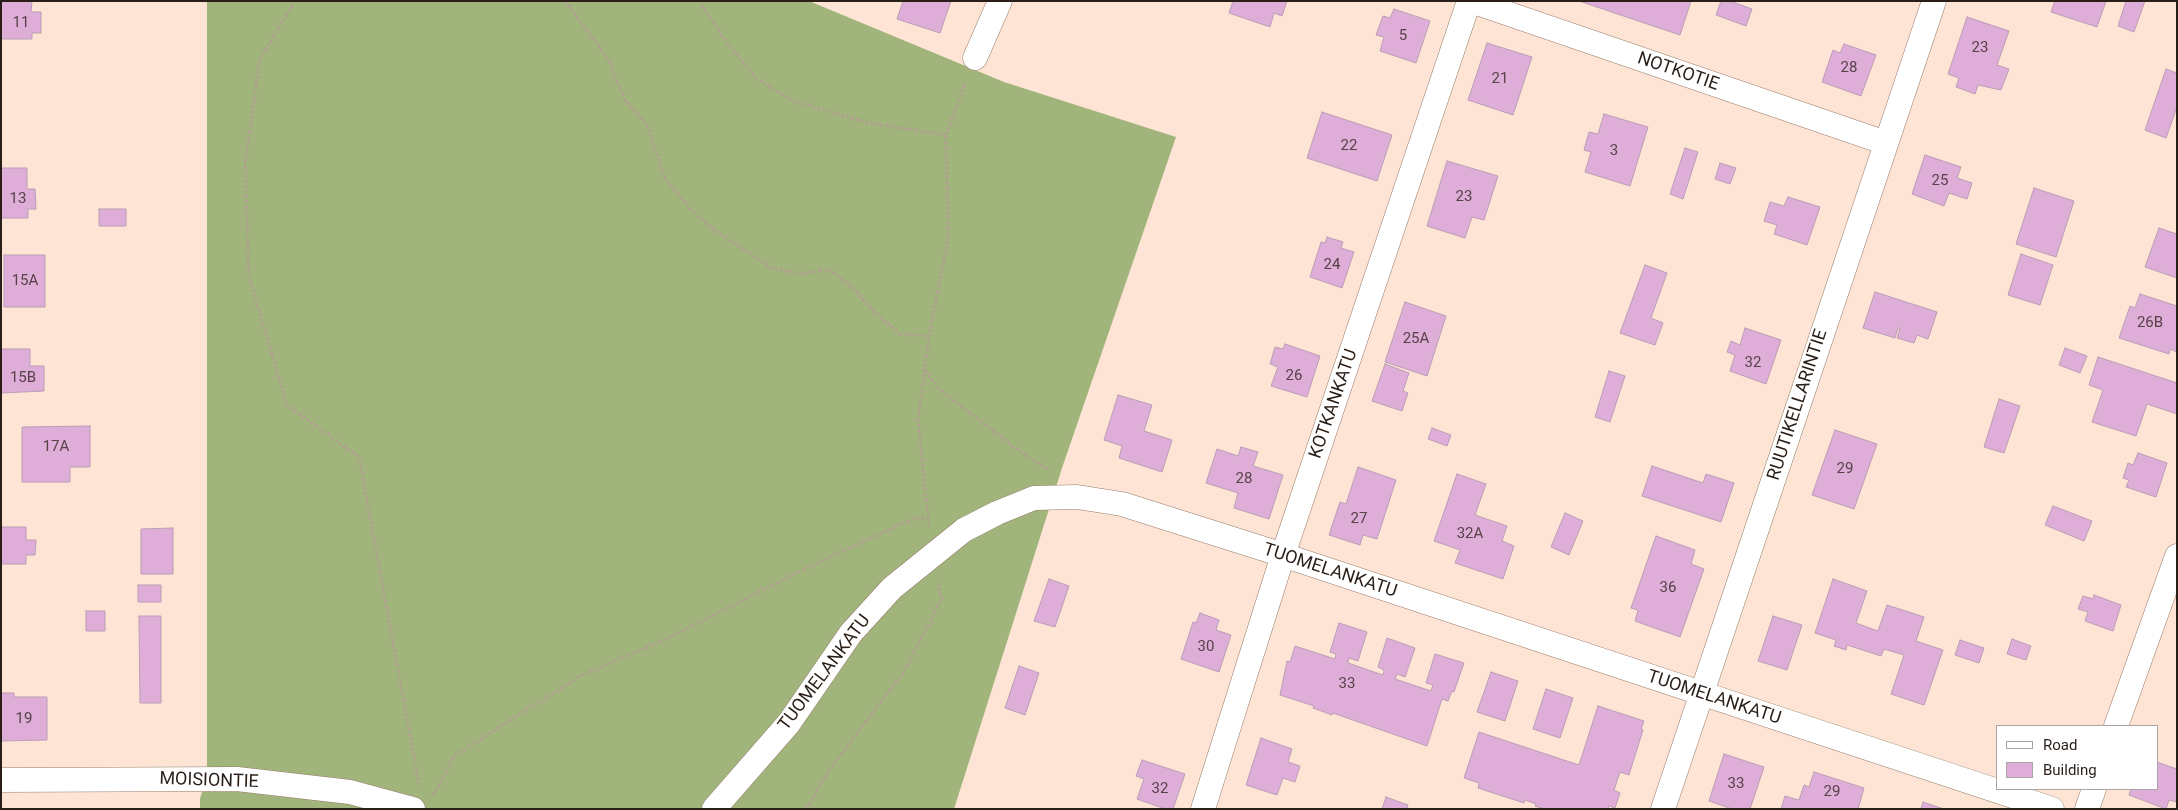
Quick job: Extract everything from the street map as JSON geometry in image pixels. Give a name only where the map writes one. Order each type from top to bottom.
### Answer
[{"type":"street","points":[[975,58],[1000,1]]},
{"type":"street","name":"NOTKOTIE","points":[[1470,1],[1886,143]]},
{"type":"street","name":"KOTKANKATU","points":[[1203,809],[1283,555],[1470,1]]},
{"type":"street","name":"RUUTIKELLARINTIE","points":[[1664,809],[1934,1]]},
{"type":"street","name":"TUOMELANKATU","points":[[714,809],[789,722],[851,633],[892,588],[964,530],[1034,498],[1077,498],[1122,504],[1283,555],[2052,809]]},
{"type":"street","points":[[2116,725],[2177,556]]},
{"type":"street","name":"MOISIONTIE","points":[[1,780],[237,779],[421,801]]},
{"type":"street","points":[[2087,809],[2094,790]]},
{"type":"path","points":[[295,1],[260,59],[245,164],[249,277],[287,405],[359,457],[421,801]]},
{"type":"path","points":[[565,1],[608,59],[625,100],[647,125],[666,180],[693,212],[715,231],[772,268],[802,274],[828,269],[852,288],[873,311],[900,334],[929,336]]},
{"type":"path","points":[[699,1],[727,43],[756,78],[793,101],[869,123],[946,135]]},
{"type":"path","points":[[806,809],[830,769],[902,674],[942,599],[932,554],[918,420],[929,336],[948,239],[946,135],[975,58]]},
{"type":"path","points":[[924,370],[940,390],[1019,451],[1051,472],[1077,498]]},
{"type":"path","points":[[421,801],[455,755],[582,675],[664,640],[808,567],[913,518],[928,516]]},
{"type":"green space","points":[[207,1],[809,1],[1004,82],[1176,137],[1062,468],[954,809],[200,809],[200,799],[207,773]]},
{"type":"building","points":[[1,1],[32,1],[31,12],[41,12],[41,33],[32,33],[32,39],[1,39]]},
{"type":"building","points":[[903,1],[951,1],[940,33],[897,19]]},
{"type":"building","points":[[1233,1],[1287,1],[1282,16],[1274,13],[1270,27],[1229,13]]},
{"type":"building","points":[[1579,1],[1691,1],[1680,35]]},
{"type":"building","points":[[1721,1],[1730,1],[1752,9],[1746,26],[1716,15]]},
{"type":"building","points":[[2055,1],[2106,1],[2097,27],[2051,12]]},
{"type":"building","points":[[2126,1],[2145,1],[2134,32],[2118,26]]},
{"type":"building","points":[[1394,9],[1430,21],[1416,63],[1380,51],[1384,37],[1376,35],[1383,16],[1390,18]]},
{"type":"building","points":[[1967,17],[2009,31],[1997,65],[2009,69],[2001,90],[1978,85],[1975,94],[1956,87],[1959,78],[1948,74]]},
{"type":"building","points":[[1487,43],[1532,57],[1513,115],[1468,100]]},
{"type":"building","points":[[1844,44],[1876,55],[1861,96],[1822,82],[1833,50],[1840,53]]},
{"type":"building","points":[[2166,69],[2177,73],[2177,107],[2166,138],[2145,130]]},
{"type":"building","points":[[1322,112],[1392,135],[1377,181],[1307,158]]},
{"type":"building","points":[[1604,114],[1648,127],[1630,186],[1585,172],[1591,152],[1584,150],[1589,132],[1598,134]]},
{"type":"building","points":[[1685,148],[1698,152],[1683,199],[1670,194]]},
{"type":"building","points":[[1925,155],[1961,167],[1957,178],[1972,183],[1967,199],[1949,193],[1944,206],[1912,194]]},
{"type":"building","points":[[1447,161],[1498,176],[1484,220],[1472,217],[1465,238],[1427,226]]},
{"type":"building","points":[[1720,163],[1736,168],[1730,184],[1715,179]]},
{"type":"building","points":[[1,168],[27,168],[27,189],[35,189],[36,209],[28,209],[28,218],[1,218]]},
{"type":"building","points":[[2034,188],[2074,201],[2056,257],[2016,244]]},
{"type":"building","points":[[1788,197],[1820,207],[1807,245],[1774,234],[1777,225],[1764,221],[1770,202],[1784,206]]},
{"type":"building","points":[[99,209],[126,209],[126,226],[99,226]]},
{"type":"building","points":[[2159,228],[2177,234],[2177,278],[2145,267]]},
{"type":"building","points":[[1327,237],[1343,242],[1341,248],[1354,252],[1342,288],[1310,277],[1321,242],[1325,243]]},
{"type":"building","points":[[2021,254],[2053,265],[2040,305],[2008,295]]},
{"type":"building","points":[[4,255],[45,255],[45,307],[4,307]]},
{"type":"building","points":[[1645,265],[1667,273],[1651,318],[1663,323],[1655,345],[1620,333]]},
{"type":"building","points":[[1875,292],[1937,312],[1928,339],[1917,335],[1914,343],[1897,338],[1900,328],[1898,328],[1895,338],[1863,328]]},
{"type":"building","points":[[2140,294],[2177,306],[2177,352],[2170,349],[2169,354],[2119,338],[2130,306],[2135,308]]},
{"type":"building","points":[[1405,302],[1446,316],[1427,376],[1385,362]]},
{"type":"building","points":[[1745,328],[1781,340],[1766,384],[1730,371],[1735,355],[1727,352],[1731,341],[1740,345]]},
{"type":"building","points":[[1285,344],[1320,356],[1307,397],[1271,386],[1278,367],[1270,364],[1275,347],[1283,349]]},
{"type":"building","points":[[2065,348],[2087,356],[2080,373],[2059,365]]},
{"type":"building","points":[[1,349],[30,349],[30,366],[44,366],[44,391],[1,393]]},
{"type":"building","points":[[2098,357],[2177,383],[2177,414],[2147,404],[2136,436],[2092,422],[2103,390],[2089,385]]},
{"type":"building","points":[[1385,364],[1409,373],[1403,391],[1408,393],[1402,411],[1372,401]]},
{"type":"building","points":[[1609,371],[1625,376],[1610,422],[1595,417]]},
{"type":"building","points":[[1118,395],[1152,405],[1144,431],[1172,440],[1162,472],[1119,458],[1122,446],[1104,440]]},
{"type":"building","points":[[1999,399],[2020,406],[2004,453],[1984,447]]},
{"type":"building","points":[[90,426],[90,467],[70,467],[70,482],[22,482],[22,427]]},
{"type":"building","points":[[1432,428],[1451,435],[1447,446],[1428,439]]},
{"type":"building","points":[[1835,430],[1877,444],[1854,509],[1812,495]]},
{"type":"building","points":[[1241,447],[1258,452],[1253,466],[1283,475],[1269,519],[1234,508],[1238,493],[1206,483],[1217,449],[1238,456]]},
{"type":"building","points":[[2138,453],[2167,463],[2156,497],[2126,487],[2129,480],[2123,478],[2128,463],[2133,465]]},
{"type":"building","points":[[1652,466],[1703,483],[1706,474],[1734,483],[1721,522],[1642,496]]},
{"type":"building","points":[[1358,467],[1396,480],[1377,539],[1363,535],[1360,545],[1329,535],[1340,502],[1346,504]]},
{"type":"building","points":[[1457,474],[1486,484],[1475,515],[1507,526],[1502,541],[1514,546],[1503,579],[1455,563],[1460,550],[1434,541]]},
{"type":"building","points":[[2053,506],[2092,521],[2084,541],[2045,525]]},
{"type":"building","points":[[1565,513],[1583,521],[1569,555],[1551,547]]},
{"type":"building","points":[[1,527],[26,527],[26,540],[36,540],[35,555],[26,555],[26,564],[1,564]]},
{"type":"building","points":[[173,528],[173,574],[141,574],[141,529]]},
{"type":"building","points":[[1656,536],[1695,550],[1691,564],[1704,569],[1680,637],[1635,621],[1638,610],[1631,608]]},
{"type":"building","points":[[1049,579],[1069,586],[1055,627],[1034,621]]},
{"type":"building","points":[[1833,579],[1867,591],[1856,623],[1878,631],[1887,605],[1924,617],[1916,641],[1943,650],[1924,705],[1891,694],[1904,655],[1884,649],[1881,656],[1847,645],[1846,650],[1834,646],[1836,640],[1815,633]]},
{"type":"building","points":[[138,585],[161,585],[161,602],[138,602]]},
{"type":"building","points":[[2094,595],[2121,605],[2113,631],[2085,621],[2088,612],[2078,609],[2083,596],[2093,599]]},
{"type":"building","points":[[86,611],[105,611],[105,631],[86,631]]},
{"type":"building","points":[[1200,613],[1219,620],[1216,630],[1231,635],[1219,672],[1181,659],[1193,622],[1196,623]]},
{"type":"building","points":[[139,616],[161,616],[161,703],[140,703]]},
{"type":"building","points":[[1773,616],[1802,625],[1787,670],[1758,661]]},
{"type":"building","points":[[1339,623],[1367,632],[1358,661],[1349,658],[1348,663],[1383,675],[1384,670],[1378,667],[1387,638],[1415,648],[1405,677],[1397,674],[1395,679],[1431,691],[1433,685],[1426,683],[1435,654],[1464,663],[1454,692],[1452,691],[1448,701],[1442,699],[1427,746],[1333,713],[1332,715],[1313,708],[1314,706],[1280,695],[1287,661],[1290,662],[1295,646],[1335,659],[1336,654],[1330,652]]},
{"type":"building","points":[[2012,639],[2031,646],[2026,660],[2007,654]]},
{"type":"building","points":[[1960,640],[1984,648],[1979,663],[1955,655]]},
{"type":"building","points":[[1019,666],[1039,673],[1025,715],[1005,708]]},
{"type":"building","points":[[1491,672],[1518,681],[1505,721],[1477,712]]},
{"type":"building","points":[[1546,689],[1573,698],[1560,738],[1533,729]]},
{"type":"building","points":[[1,693],[14,693],[14,697],[47,697],[47,740],[1,741]]},
{"type":"building","points":[[1598,706],[1644,721],[1629,775],[1620,772],[1614,790],[1620,793],[1615,808],[1609,806],[1608,809],[1544,809],[1525,800],[1524,803],[1478,788],[1479,783],[1464,778],[1479,732],[1579,765]]},
{"type":"building","points":[[1261,738],[1292,749],[1288,762],[1300,766],[1295,782],[1283,778],[1277,795],[1246,785]]},
{"type":"building","points":[[1724,754],[1764,767],[1750,809],[1732,809],[1709,801]]},
{"type":"building","points":[[1142,760],[1185,774],[1173,809],[1165,809],[1137,799],[1144,779],[1136,776]]},
{"type":"building","points":[[2158,762],[2177,769],[2177,802],[2169,800],[2166,809],[2129,795],[2131,790],[2158,790]]},
{"type":"building","points":[[1814,772],[1864,788],[1858,809],[1781,809],[1785,796],[1799,800],[1804,785],[1809,787]]},
{"type":"building","points":[[1386,797],[1408,805],[1407,809],[1382,809]]},
{"type":"building","points":[[1923,802],[1944,809],[1921,809]]}]
